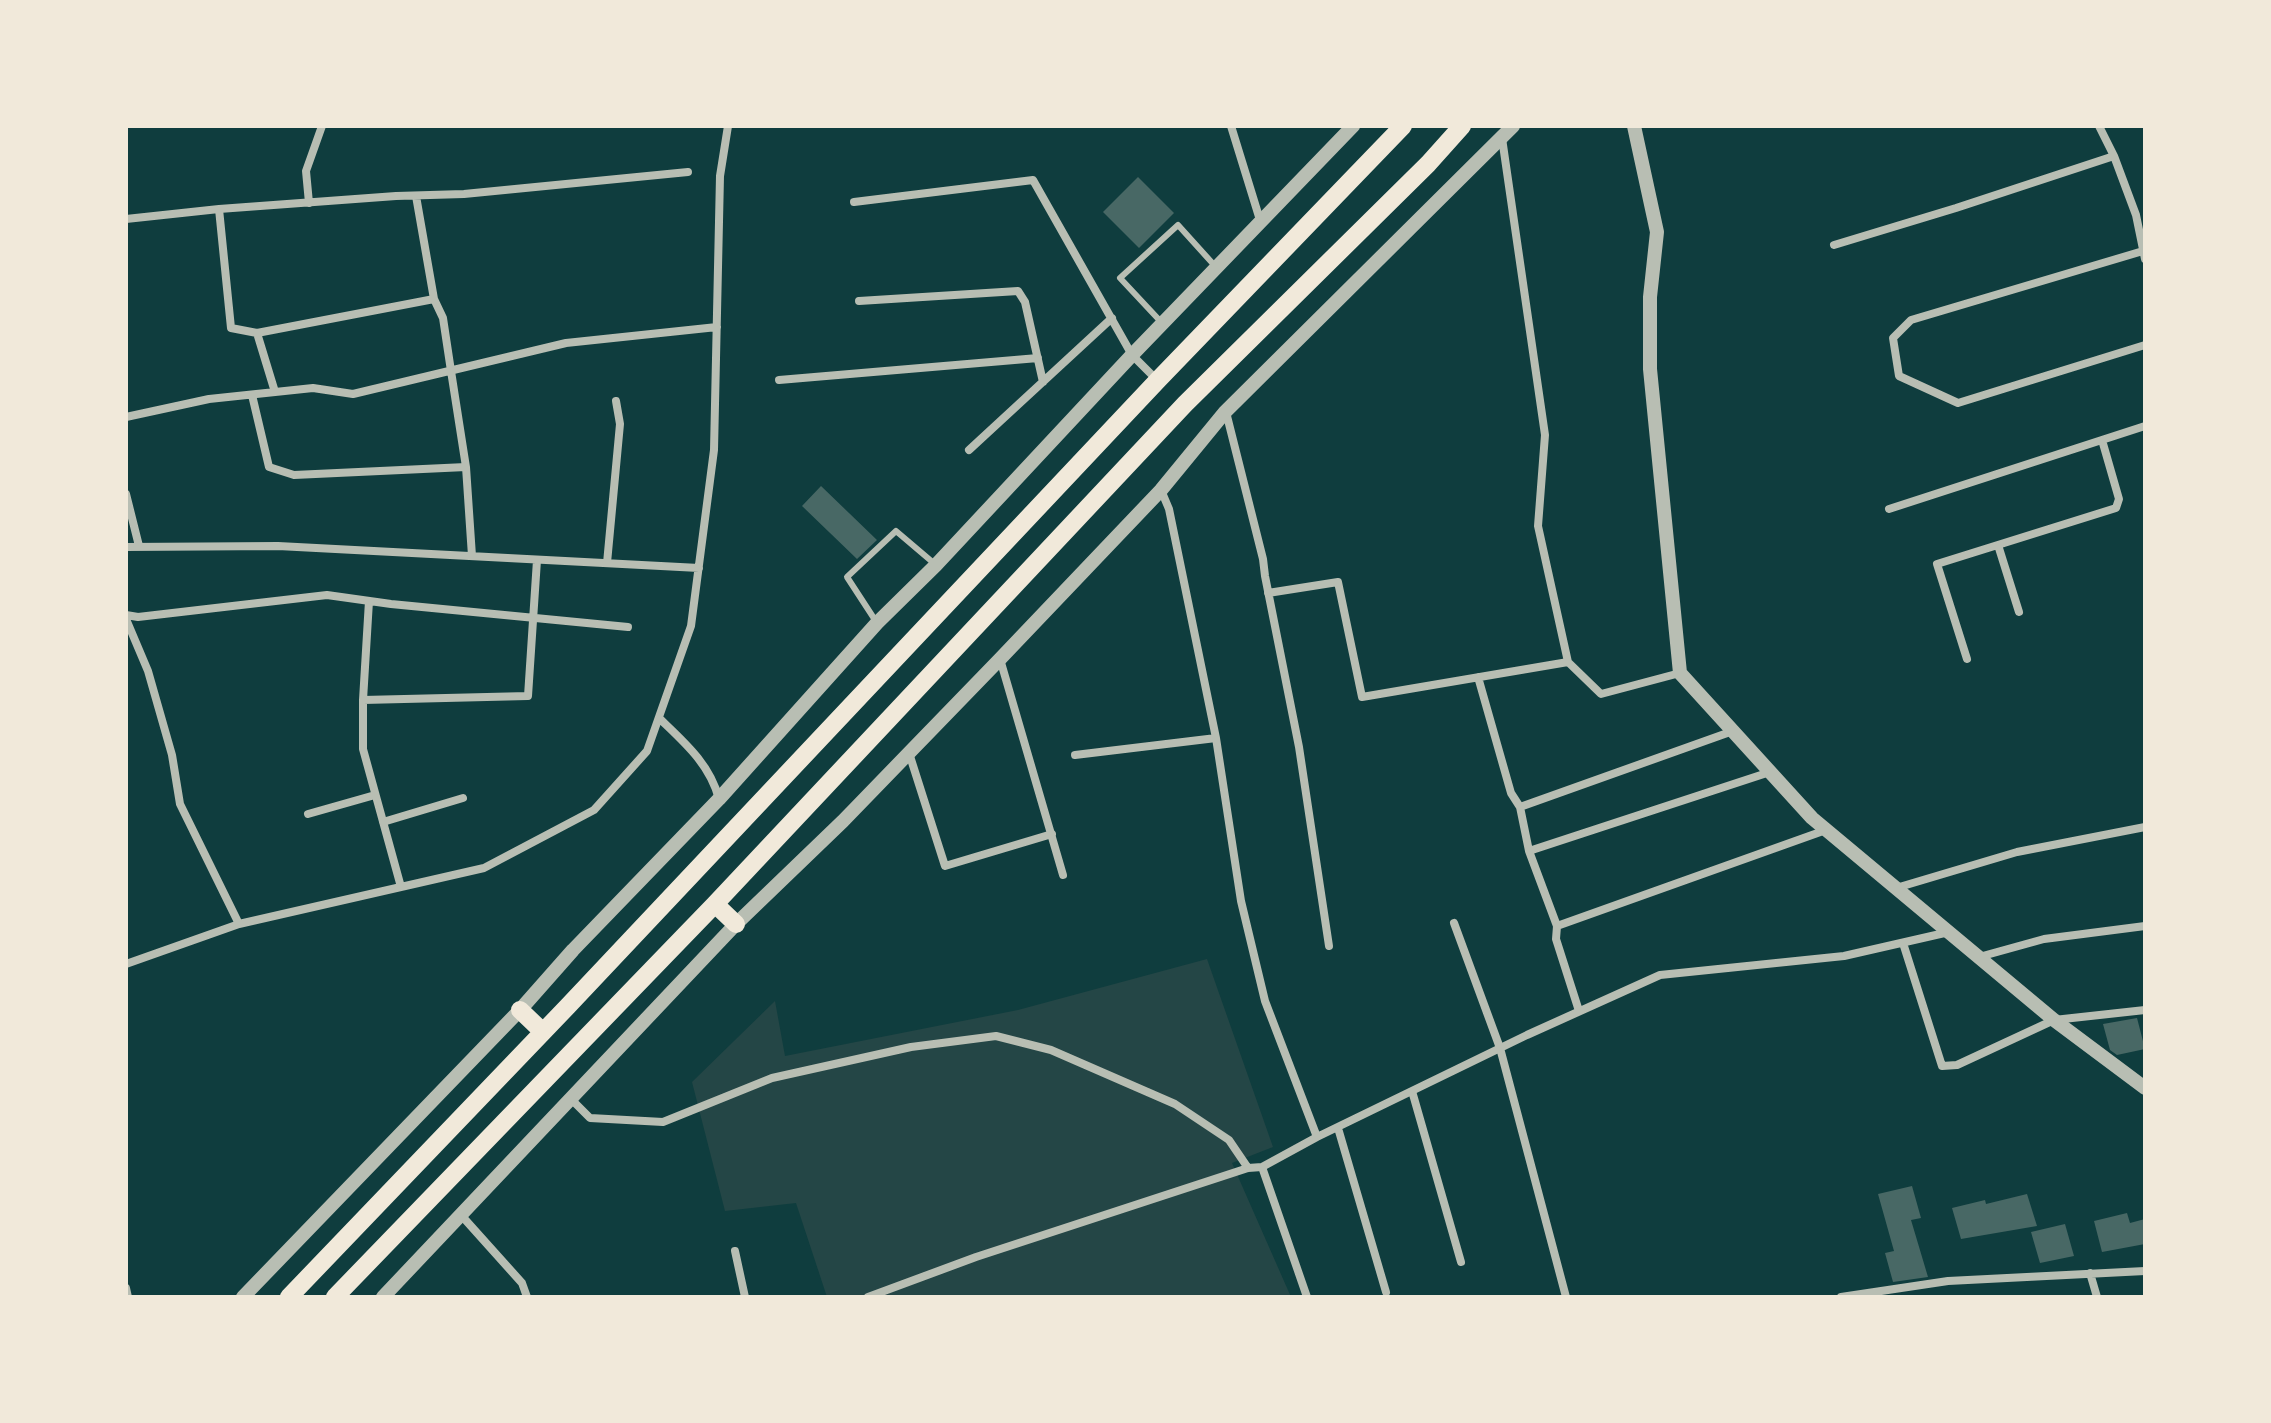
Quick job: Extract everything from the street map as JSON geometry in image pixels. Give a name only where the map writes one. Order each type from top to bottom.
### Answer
[{"type":"highway","points":[[289,1297],[1158,380],[1403,126]]},
{"type":"highway","points":[[335,1297],[715,904],[1185,404],[1428,164],[1462,126]]},
{"type":"highway","points":[[715,904],[736,924]]},
{"type":"highway","points":[[520,1010],[543,1032]]},
{"type":"street","points":[[309,203],[306,171],[322,126]]},
{"type":"street","points":[[126,964],[239,924],[484,868],[594,810],[647,751],[691,626],[699,568],[714,450],[720,176],[728,126]]},
{"type":"street","points":[[1231,126],[1260,220]]},
{"type":"street","points":[[243,1297],[520,1010],[573,950],[719,799],[877,623],[936,565],[1260,220],[1353,126]]},
{"type":"street","points":[[383,1297],[736,924],[843,821],[1161,490],[1225,412],[1513,126]]},
{"type":"street","points":[[1634,126],[1657,232],[1650,297],[1650,369],[1680,673],[1812,818],[2054,1020],[2145,1088]]},
{"type":"street","points":[[2099,126],[2136,215],[2144,255],[1911,320],[1893,338],[1899,376],[1958,403],[2145,345]]},
{"type":"street","points":[[1502,138],[1545,435],[1538,526],[1568,662],[1601,694],[1680,673]]},
{"type":"street","points":[[1834,245],[2114,156]]},
{"type":"street","points":[[126,219],[219,209],[464,194],[688,172]]},
{"type":"street","points":[[854,202],[1033,180],[1132,355],[1158,380]]},
{"type":"street","points":[[416,196],[434,299],[443,318],[466,467],[472,556]]},
{"type":"street","points":[[219,209],[231,328],[257,333],[434,299]]},
{"type":"street","points":[[859,301],[1018,291],[1025,302],[1043,382]]},
{"type":"street","points":[[969,450],[1112,318]]},
{"type":"street","points":[[126,417],[209,399],[313,388],[353,394],[566,343],[717,327]]},
{"type":"street","points":[[257,333],[275,392]]},
{"type":"street","points":[[779,380],[1038,358]]},
{"type":"street","points":[[252,395],[269,467],[294,475],[466,467]]},
{"type":"street","points":[[607,563],[620,424],[616,401]]},
{"type":"street","points":[[1225,412],[1263,559],[1299,747],[1329,946]]},
{"type":"street","points":[[1889,509],[2145,426]]},
{"type":"street","points":[[1967,659],[1937,564],[2116,508],[2119,499],[2102,440]]},
{"type":"street","points":[[1161,490],[1169,509],[1216,738],[1241,901],[1265,1001],[1317,1137]]},
{"type":"street","points":[[126,494],[139,546]]},
{"type":"street","points":[[1998,545],[2019,612]]},
{"type":"street","points":[[126,547],[278,546],[699,568]]},
{"type":"street","points":[[363,700],[528,696],[537,560]]},
{"type":"street","points":[[1268,593],[1338,582],[1362,697],[1568,662]]},
{"type":"street","points":[[239,924],[180,804],[172,755],[148,671],[126,617],[327,595],[628,627]]},
{"type":"street","points":[[369,601],[363,749],[401,887]]},
{"type":"street","points":[[1000,659],[1063,875]]},
{"type":"street","points":[[1478,677],[1511,793],[1520,807],[1529,851],[1557,926],[1556,939],[1579,1011]]},
{"type":"street","points":[[659,718],[693,751],[710,774],[719,799]]},
{"type":"street","points":[[1520,807],[1733,731]]},
{"type":"street","points":[[1075,755],[1216,738]]},
{"type":"street","points":[[909,753],[945,866],[1052,834]]},
{"type":"street","points":[[1529,851],[1770,772]]},
{"type":"street","points":[[308,814],[375,795]]},
{"type":"street","points":[[383,822],[463,798]]},
{"type":"street","points":[[1896,888],[2017,852],[2145,827]]},
{"type":"street","points":[[1557,926],[1827,830]]},
{"type":"street","points":[[1454,923],[1500,1048],[1566,1297]]},
{"type":"street","points":[[1979,957],[2044,939],[2145,926]]},
{"type":"street","points":[[868,1297],[976,1257],[1248,1168],[1262,1167],[1500,1048],[1660,975],[1844,956],[1949,932]]},
{"type":"street","points":[[1903,943],[1942,1066],[1957,1065],[2054,1020],[2145,1010]]},
{"type":"street","points":[[570,1098],[590,1118],[663,1122],[772,1078],[911,1047],[996,1036],[1051,1050],[1175,1104],[1229,1140],[1248,1168]]},
{"type":"street","points":[[1412,1091],[1461,1262]]},
{"type":"street","points":[[1338,1128],[1386,1292]]},
{"type":"street","points":[[1262,1167],[1307,1297]]},
{"type":"street","points":[[461,1215],[522,1283],[527,1297]]},
{"type":"street","points":[[735,1251],[745,1297]]},
{"type":"street","points":[[1841,1297],[1948,1281],[2145,1271]]},
{"type":"street","points":[[2090,1273],[2097,1297]]},
{"type":"street","points":[[126,1288],[128,1297]]},
{"type":"lane","points":[[1163,324],[1120,278],[1178,225],[1216,267]]},
{"type":"lane","points":[[877,623],[847,577],[896,531],[936,565]]},
{"type":"shaded area","points":[[1207,959],[1273,1147],[1232,1163],[1291,1297],[827,1297],[796,1203],[725,1211],[692,1082],[775,1001],[785,1056],[1018,1010]]},
{"type":"building","points":[[1138,177],[1174,213],[1139,248],[1103,212]]},
{"type":"building","points":[[821,486],[877,540],[857,559],[802,506]]},
{"type":"building","points":[[2137,1018],[2145,1049],[2117,1055],[2110,1050],[2103,1024]]},
{"type":"building","points":[[1912,1186],[1921,1218],[1911,1220],[1928,1277],[1893,1282],[1885,1253],[1894,1251],[1878,1194]]},
{"type":"building","points":[[2027,1194],[2037,1226],[1961,1239],[1952,1208]]},
{"type":"building","points":[[2127,1213],[2130,1223],[2145,1219],[2145,1244],[2102,1252],[2094,1221]]},
{"type":"building","points":[[2065,1224],[2074,1256],[2040,1263],[2031,1232]]}]
